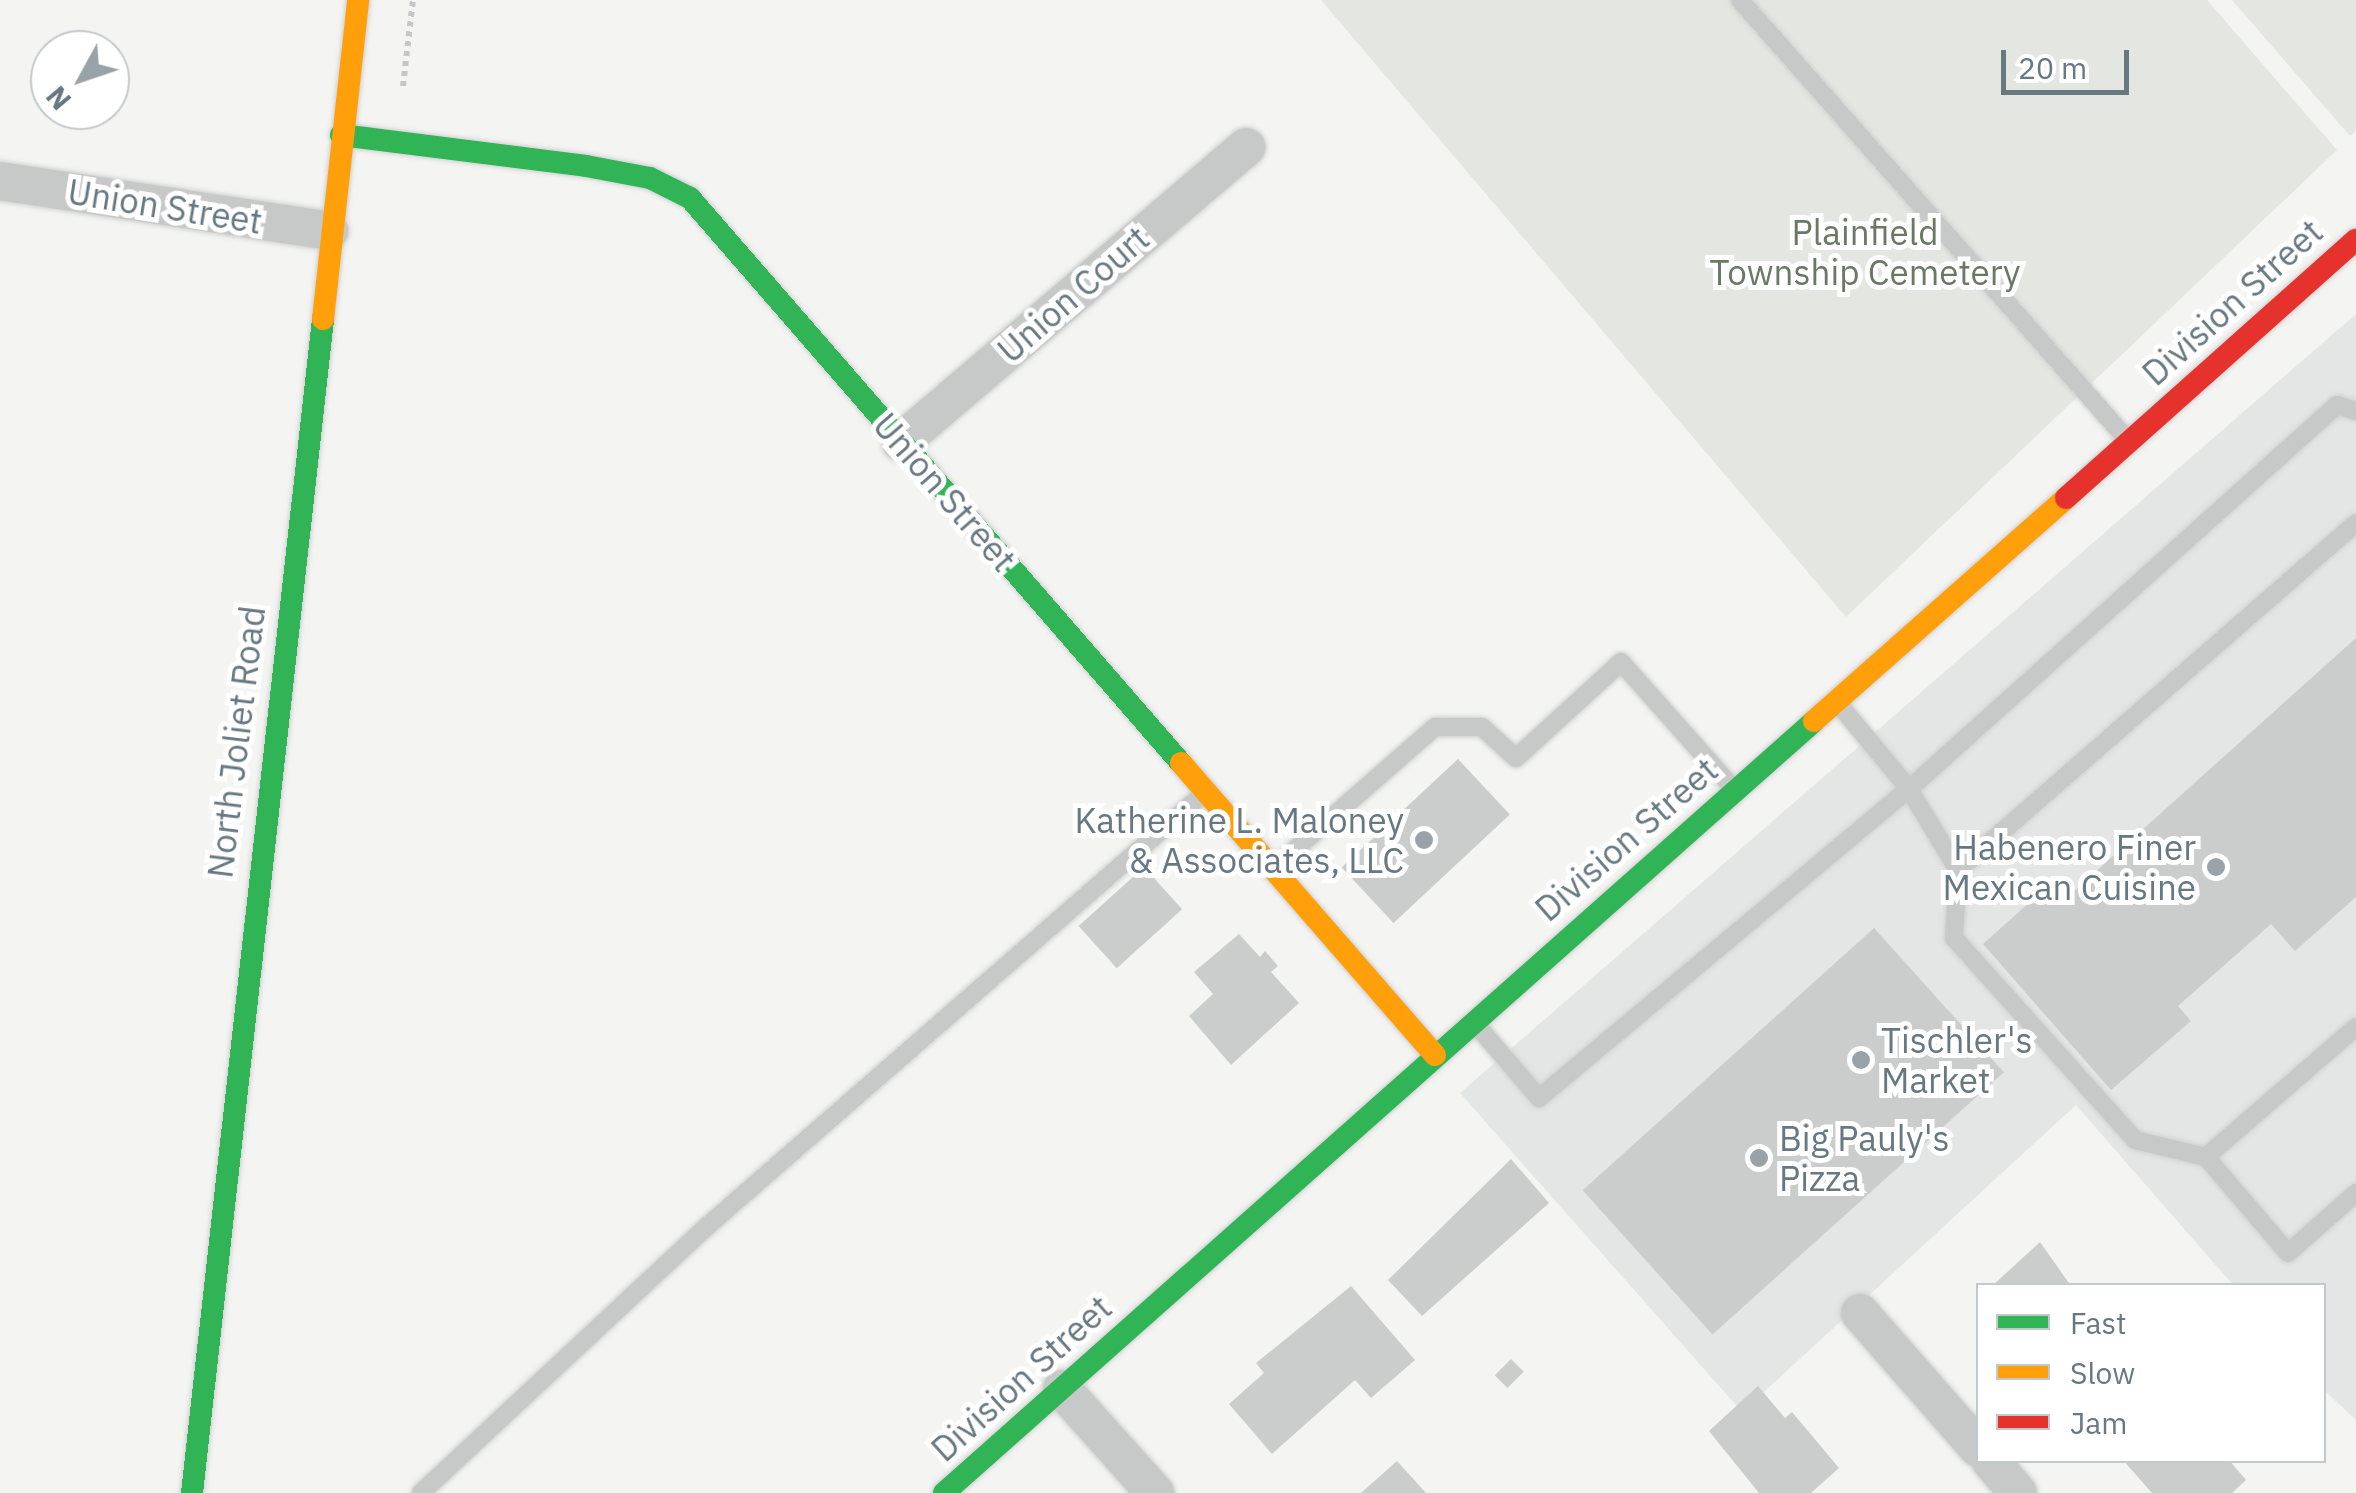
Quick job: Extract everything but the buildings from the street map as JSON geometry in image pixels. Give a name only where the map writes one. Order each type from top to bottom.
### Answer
[{"type":"main road","name":"North Joliet Road","points":[[185,1488],[358,0]]},
{"type":"main road","name":"Union Street","points":[[341,135],[586,166],[650,178],[690,198],[1435,1054]]},
{"type":"main road","name":"Division Street","points":[[944,1493],[2356,240]]},
{"type":"street","name":"Union Court","points":[[901,442],[1246,147]]},
{"type":"street","name":"Union Street","points":[[0,181],[329,231]]},
{"type":"street","points":[[1860,1313],[1976,1446]]},
{"type":"street","points":[[1062,1388],[1155,1493]]},
{"type":"street","points":[[1993,1463],[2018,1493]]},
{"type":"lane","points":[[1740,0],[2129,441]]},
{"type":"lane","points":[[1473,1020],[1539,1098],[1910,789],[2337,405],[2356,411]]},
{"type":"lane","points":[[1958,870],[2356,523]]},
{"type":"lane","points":[[1272,870],[1435,726],[1482,726],[1516,758],[1621,662],[1735,790]]},
{"type":"lane","points":[[1836,701],[1910,789],[1958,870],[1954,938],[2135,1140],[2206,1157],[2288,1253],[2356,1193]]},
{"type":"lane","points":[[420,1493],[689,1243],[1206,792]]},
{"type":"lane","points":[[2206,1157],[2356,1028]]},
{"type":"path","points":[[402,86],[413,0]]},
{"type":"shaded area","points":[[2356,314],[2356,1420],[2326,1392],[2326,1283],[2231,1283],[2076,1105],[1742,1412],[1460,1093]]},
{"type":"green space","name":"Plainfield Township Cemetery","points":[[1321,0],[2207,0],[2337,150],[1846,617]]},
{"type":"green space","points":[[2232,0],[2356,0],[2356,131],[2350,136]]},
{"type":"traffic: fast","points":[[341,135],[586,166],[650,178],[690,198],[1181,763]]},
{"type":"traffic: fast","points":[[192,1493],[323,319]]},
{"type":"traffic: fast","points":[[944,1493],[1814,721]]},
{"type":"traffic: slow","points":[[323,319],[358,0]]},
{"type":"traffic: slow","points":[[1814,721],[2066,498]]},
{"type":"traffic: slow","points":[[1181,763],[1435,1055]]},
{"type":"traffic: jam","points":[[2066,498],[2356,240]]},
{"type":"place","name":"Katherine L. Maloney & Associates, LLC","points":[[1424,840]]},
{"type":"place","name":"Habenero Finer Mexican Cuisine","points":[[2216,867]]},
{"type":"place","name":"Tischler's Market","points":[[1861,1060]]},
{"type":"place","name":"Big Pauly's Pizza","points":[[1759,1158]]}]
